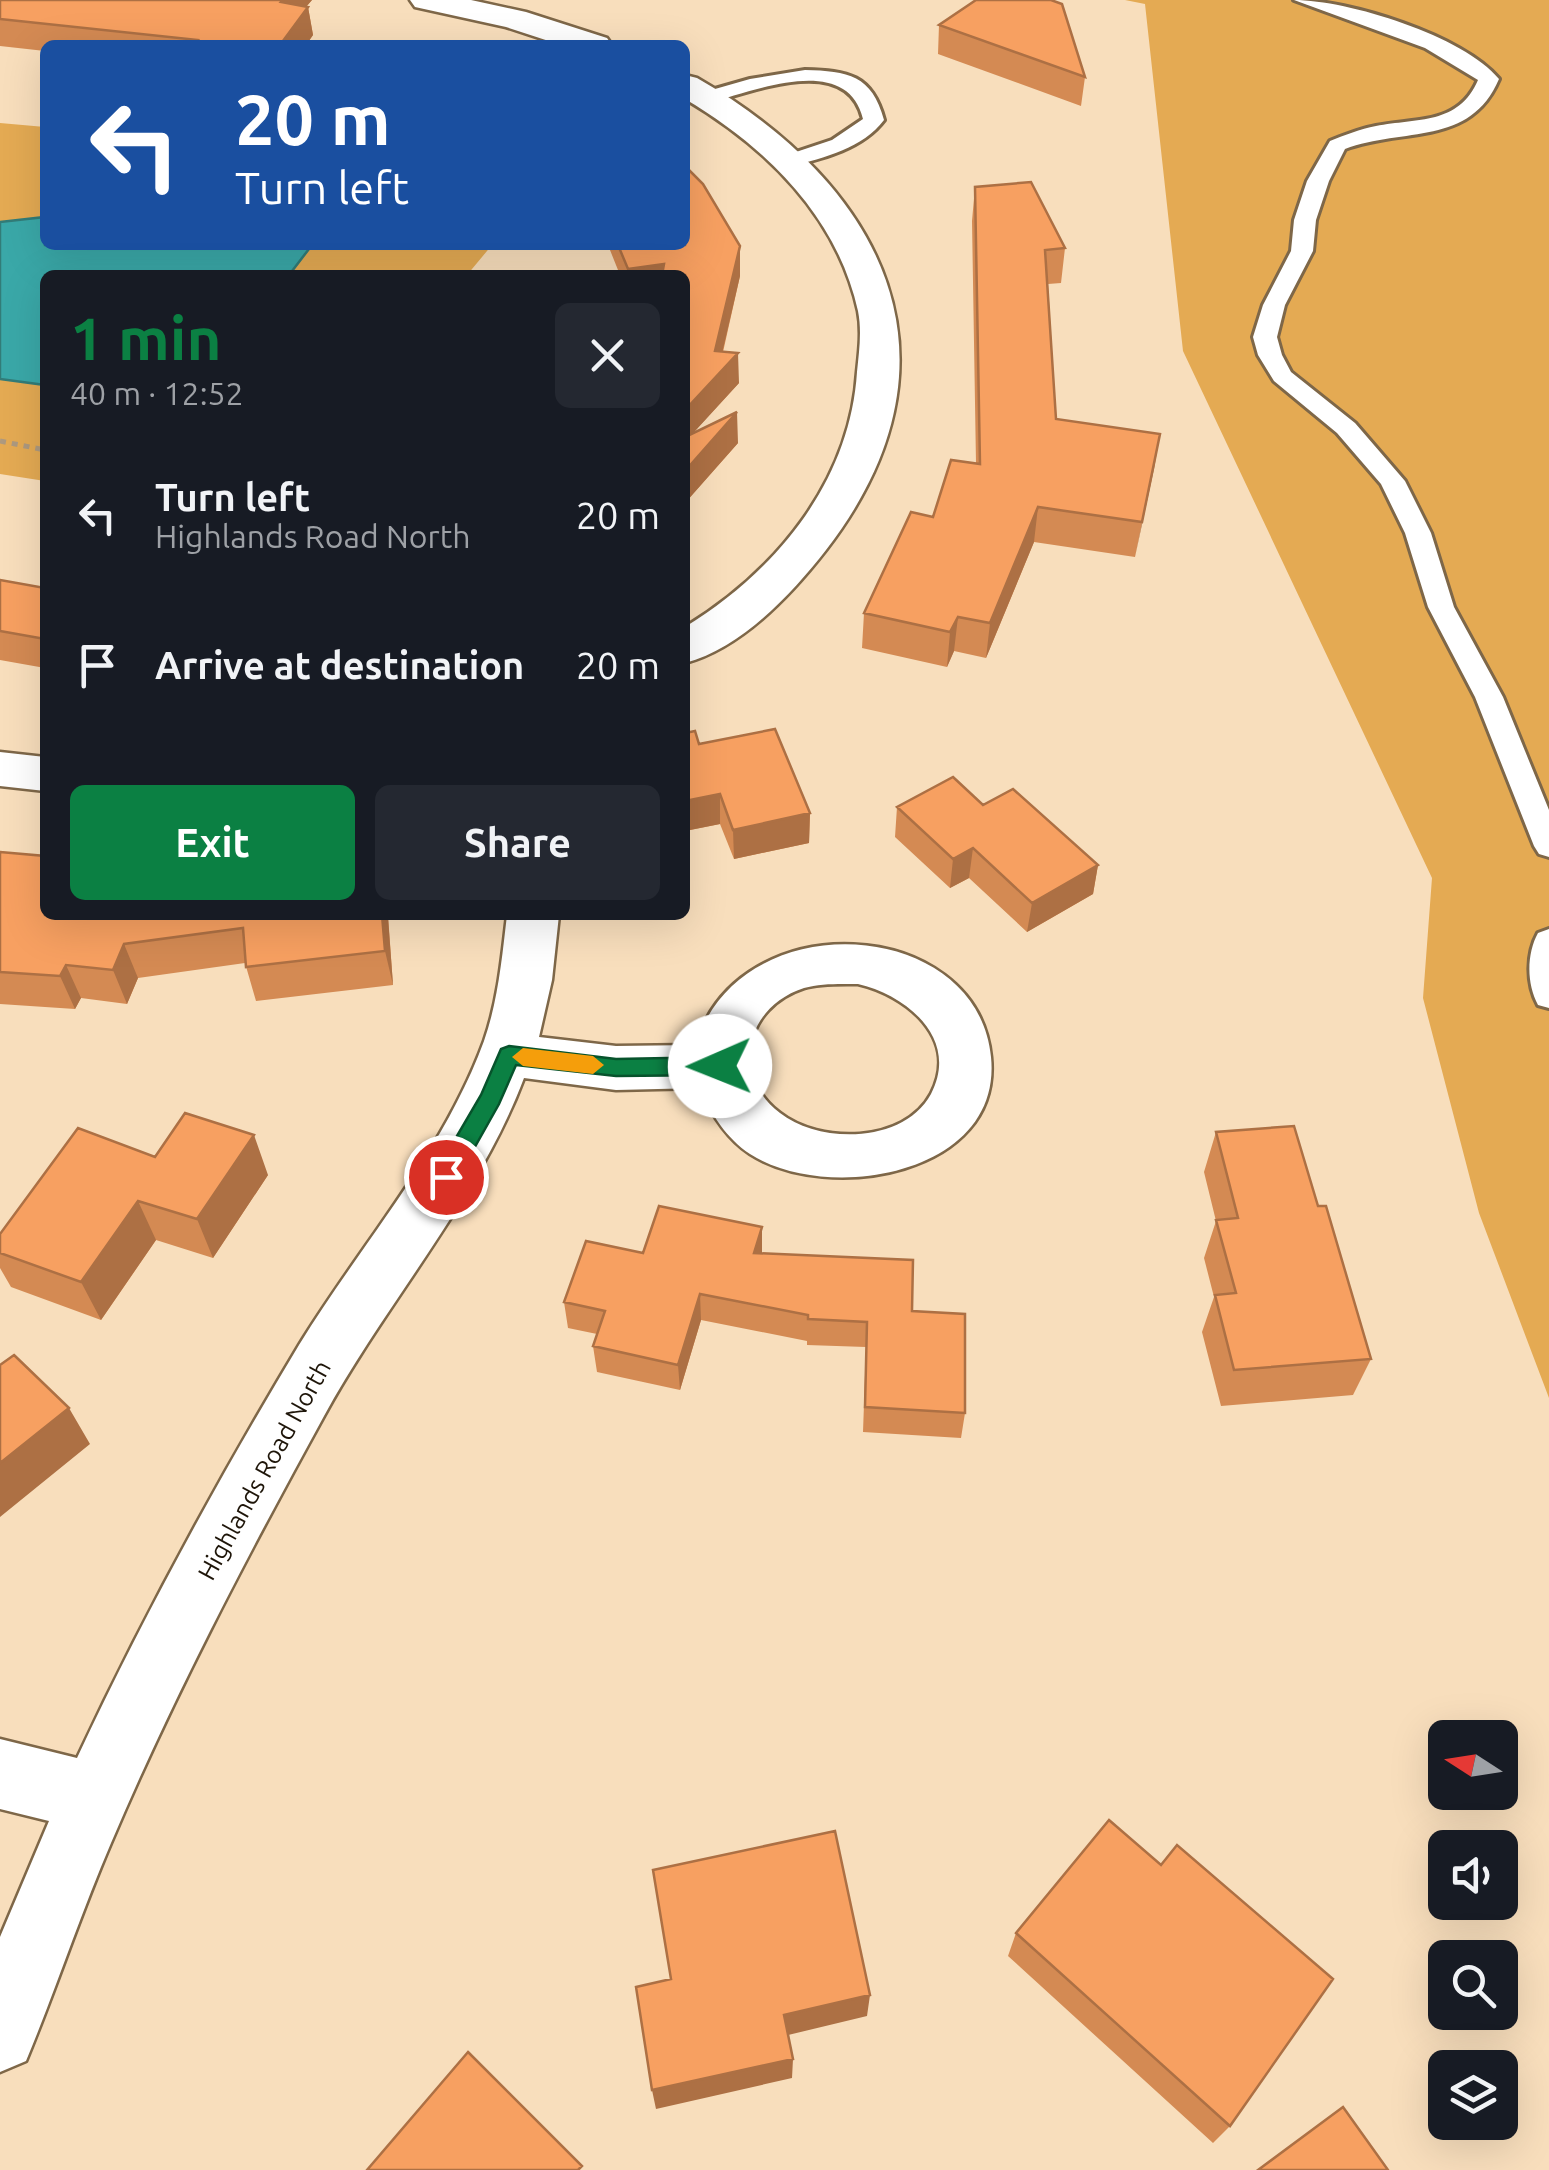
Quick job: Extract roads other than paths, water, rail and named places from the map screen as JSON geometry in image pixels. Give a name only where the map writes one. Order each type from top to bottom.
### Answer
[{"type":"street","points":[[426,0],[514,20],[578,40]]},
{"type":"street","points":[[690,644],[776,580],[832,514],[865,447],[880,377],[878,313],[857,252],[823,196],[778,146],[696,91]]},
{"type":"street","points":[[0,769],[40,773]]},
{"type":"street","name":"Highlands Road North","points":[[0,2035],[92,1796],[262,1469],[339,1333],[446,1177],[491,1098],[509,1055],[526,979],[532,920]]},
{"type":"street","points":[[858,964],[892,972],[922,988],[946,1008],[962,1035],[967,1066],[959,1098],[938,1126],[906,1146],[866,1157],[825,1157],[785,1146],[753,1125],[730,1098],[720,1066],[724,1038],[736,1010],[759,989],[788,972],[822,965],[858,964]]},
{"type":"street","points":[[509,1055],[616,1068],[720,1066]]},
{"type":"street","points":[[0,1774],[92,1796]]},
{"type":"lane","points":[[1304,0],[1438,48],[1482,68],[1489,80],[1484,96],[1471,112],[1455,120],[1375,132],[1337,145],[1318,181],[1304,220],[1302,251],[1274,305],[1265,337],[1270,356],[1282,376],[1346,428],[1392,481],[1418,534],[1441,607],[1489,697],[1549,846]]},
{"type":"lane","points":[[696,91],[807,75],[852,85],[865,95],[874,108],[874,120],[863,132],[791,160]]},
{"type":"lane","points":[[1549,941],[1544,952],[1549,996]]},
{"type":"water","points":[[40,218],[40,250],[308,250],[293,270],[40,270],[40,384],[0,379],[0,222]]}]
